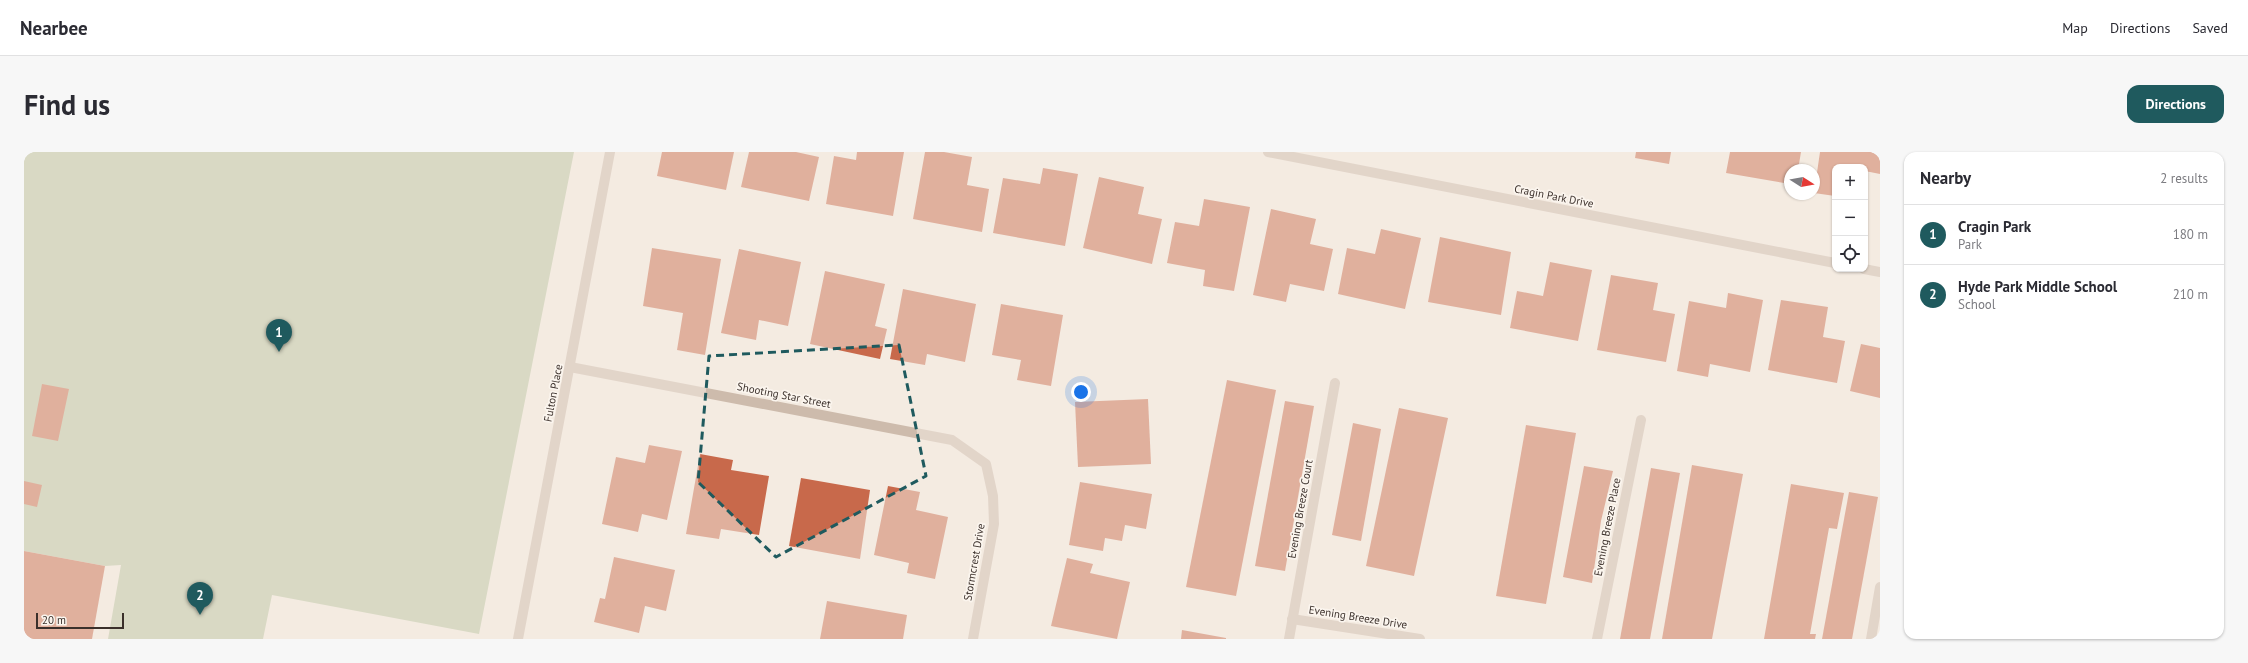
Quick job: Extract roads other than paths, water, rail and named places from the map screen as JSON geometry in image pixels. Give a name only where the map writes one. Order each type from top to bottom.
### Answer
[{"type":"street","name":"Fulton Place","points":[[518,639],[610,152]]},
{"type":"street","name":"Cragin Park Drive","points":[[1268,152],[1832,262]]},
{"type":"street","points":[[1868,270],[1880,272]]},
{"type":"street","name":"Shooting Star Street","points":[[570,367],[952,440],[986,464]]},
{"type":"street","name":"Evening Breeze Court","points":[[1289,639],[1335,383]]},
{"type":"street","name":"Evening Breeze Place","points":[[1597,639],[1641,420]]},
{"type":"street","name":"Stormcrest Drive","points":[[973,639],[994,524],[993,496],[986,464]]},
{"type":"street","points":[[1871,639],[1880,587]]},
{"type":"street","name":"Evening Breeze Drive","points":[[1292,618],[1420,639]]},
{"type":"place","name":"Cragin Park","points":[[279,352]]},
{"type":"place","name":"Hyde Park Middle School","points":[[200,615]]}]
